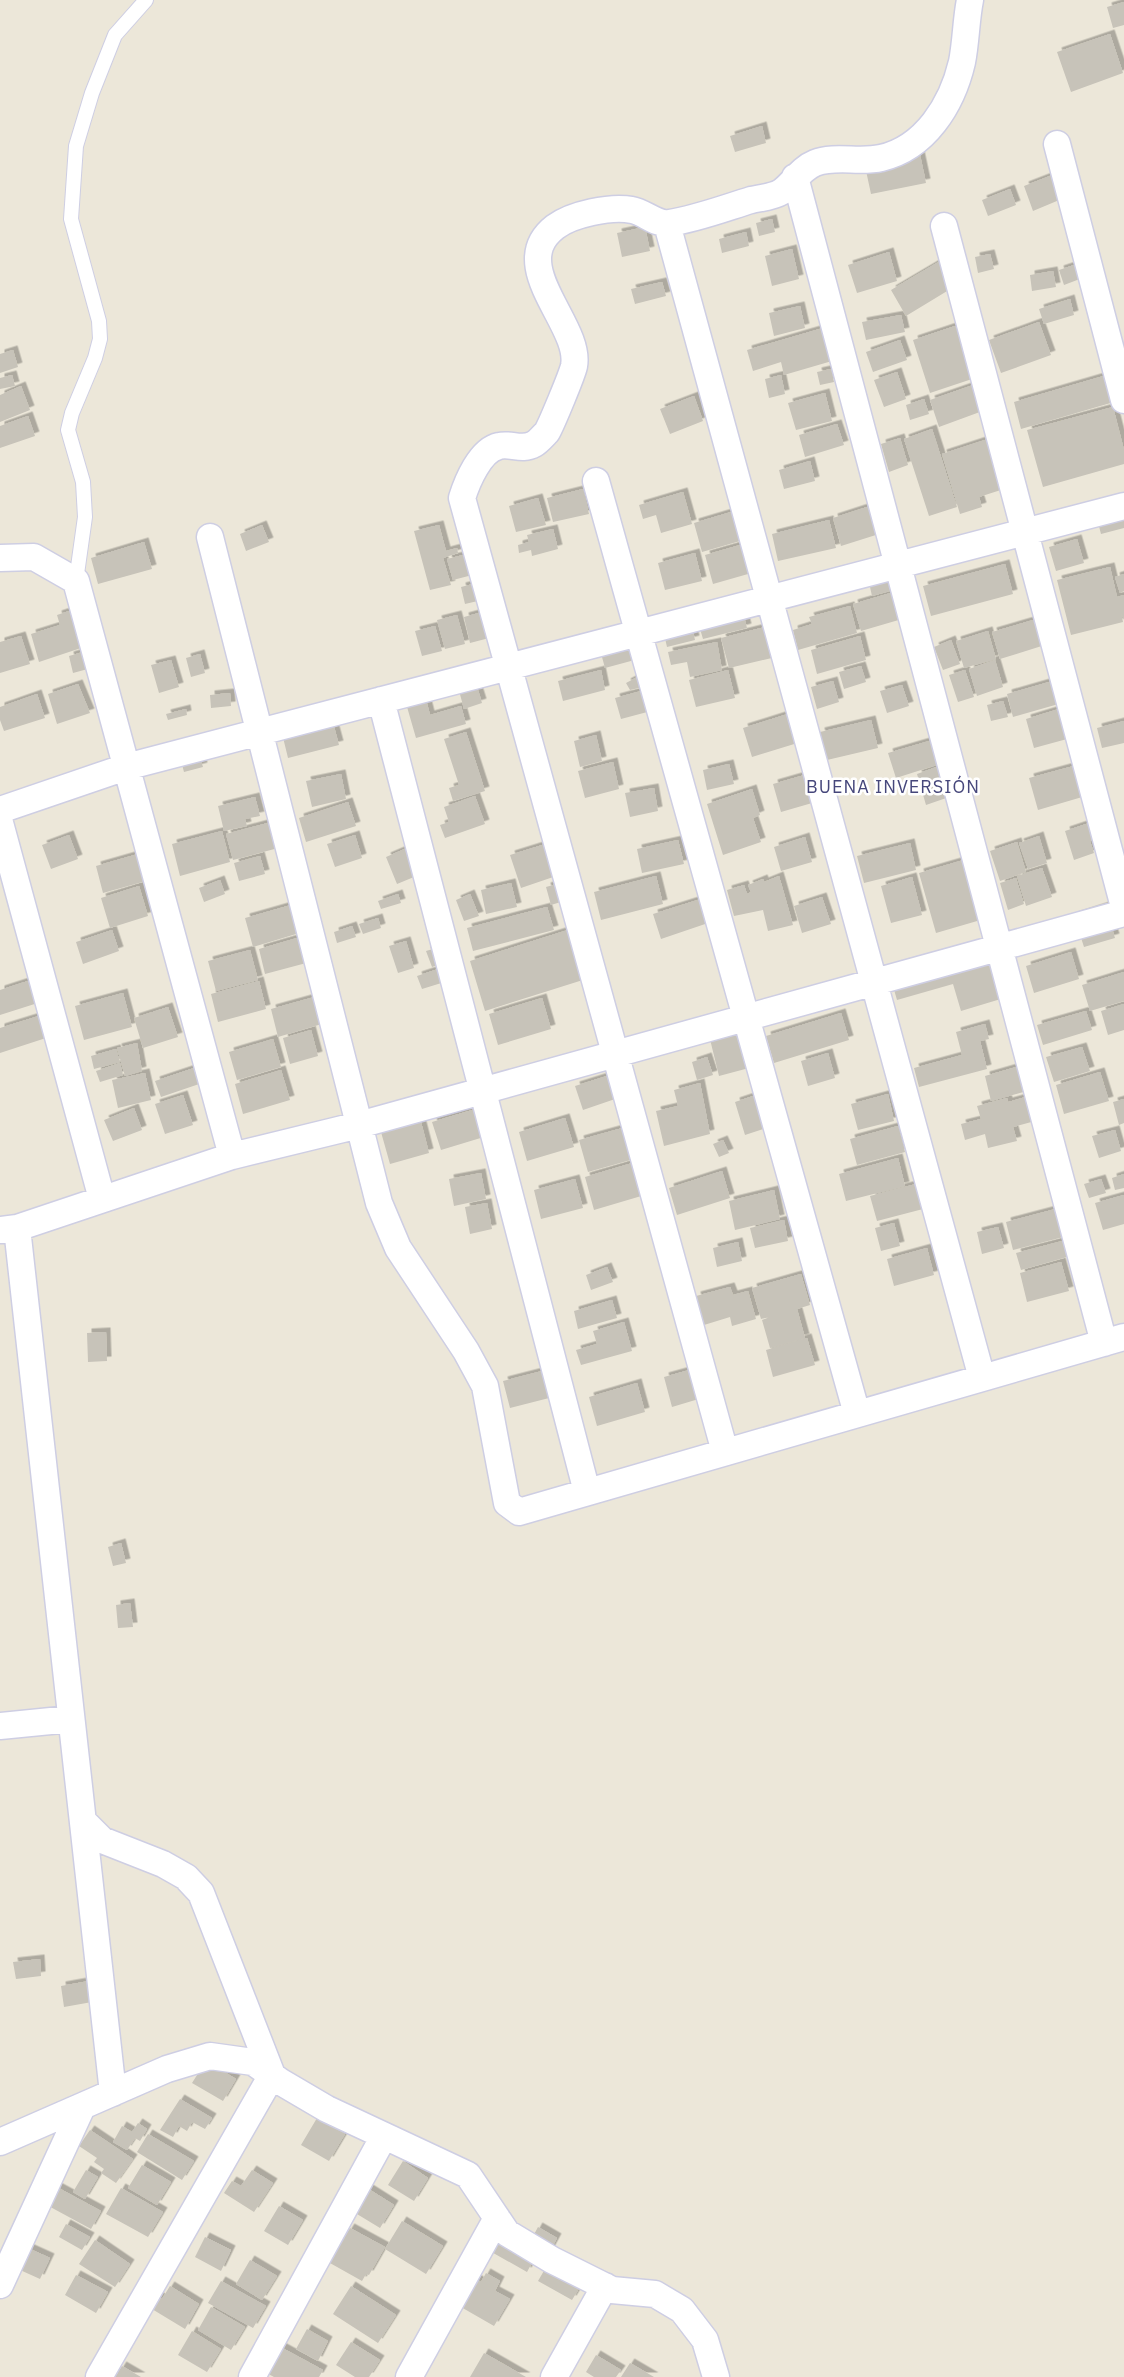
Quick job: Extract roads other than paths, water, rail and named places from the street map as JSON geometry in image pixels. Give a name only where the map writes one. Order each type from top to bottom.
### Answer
[{"type":"street","points":[[725,1452],[462,498],[470,474],[489,451],[499,445],[520,448],[533,445],[546,432],[574,368],[575,353],[542,283],[539,261],[542,245],[554,228],[574,217],[600,211],[632,210],[667,224],[780,192],[795,177],[814,164],[834,160],[867,162],[895,155],[918,140],[934,124],[948,100],[962,62],[970,0]]},
{"type":"street","points":[[1057,144],[1124,400]]},
{"type":"street","points":[[210,537],[379,1203],[398,1248],[466,1351],[485,1386],[507,1503],[519,1512],[1114,1340],[999,948],[896,566],[795,177]]},
{"type":"street","points":[[667,224],[982,1378]]},
{"type":"street","points":[[944,226],[1124,907]]},
{"type":"street","points":[[596,481],[857,1414]]},
{"type":"street","points":[[0,810],[126,767],[1124,506]]},
{"type":"street","points":[[0,558],[34,557],[76,581],[232,1156]]},
{"type":"street","points":[[381,700],[587,1492]]},
{"type":"street","points":[[0,823],[102,1199]]},
{"type":"street","points":[[113,2093],[71,1718],[8,1229],[232,1156],[359,1125],[1124,913]]},
{"type":"street","points":[[0,1726],[71,1718]]},
{"type":"street","points":[[83,1821],[102,1840],[163,1864],[186,1877],[201,1893],[272,2075]]},
{"type":"street","points":[[0,2142],[168,2069],[210,2056],[253,2062],[327,2109],[468,2175],[508,2233],[552,2260],[612,2290],[654,2294],[682,2310],[705,2340],[709,2371]]},
{"type":"street","points":[[99,2377],[272,2075]]},
{"type":"street","points":[[0,2285],[82,2106]]},
{"type":"street","points":[[252,2377],[384,2136]]},
{"type":"street","points":[[409,2377],[498,2218]]},
{"type":"street","points":[[554,2377],[605,2286]]},
{"type":"lane","points":[[76,581],[85,517],[83,482],[68,430],[72,413],[95,358],[100,339],[99,321],[71,219],[76,146],[92,92],[115,36],[146,0]]},
{"type":"district","name":"BUENA INVERSIÓN","points":[[893,786]]}]
